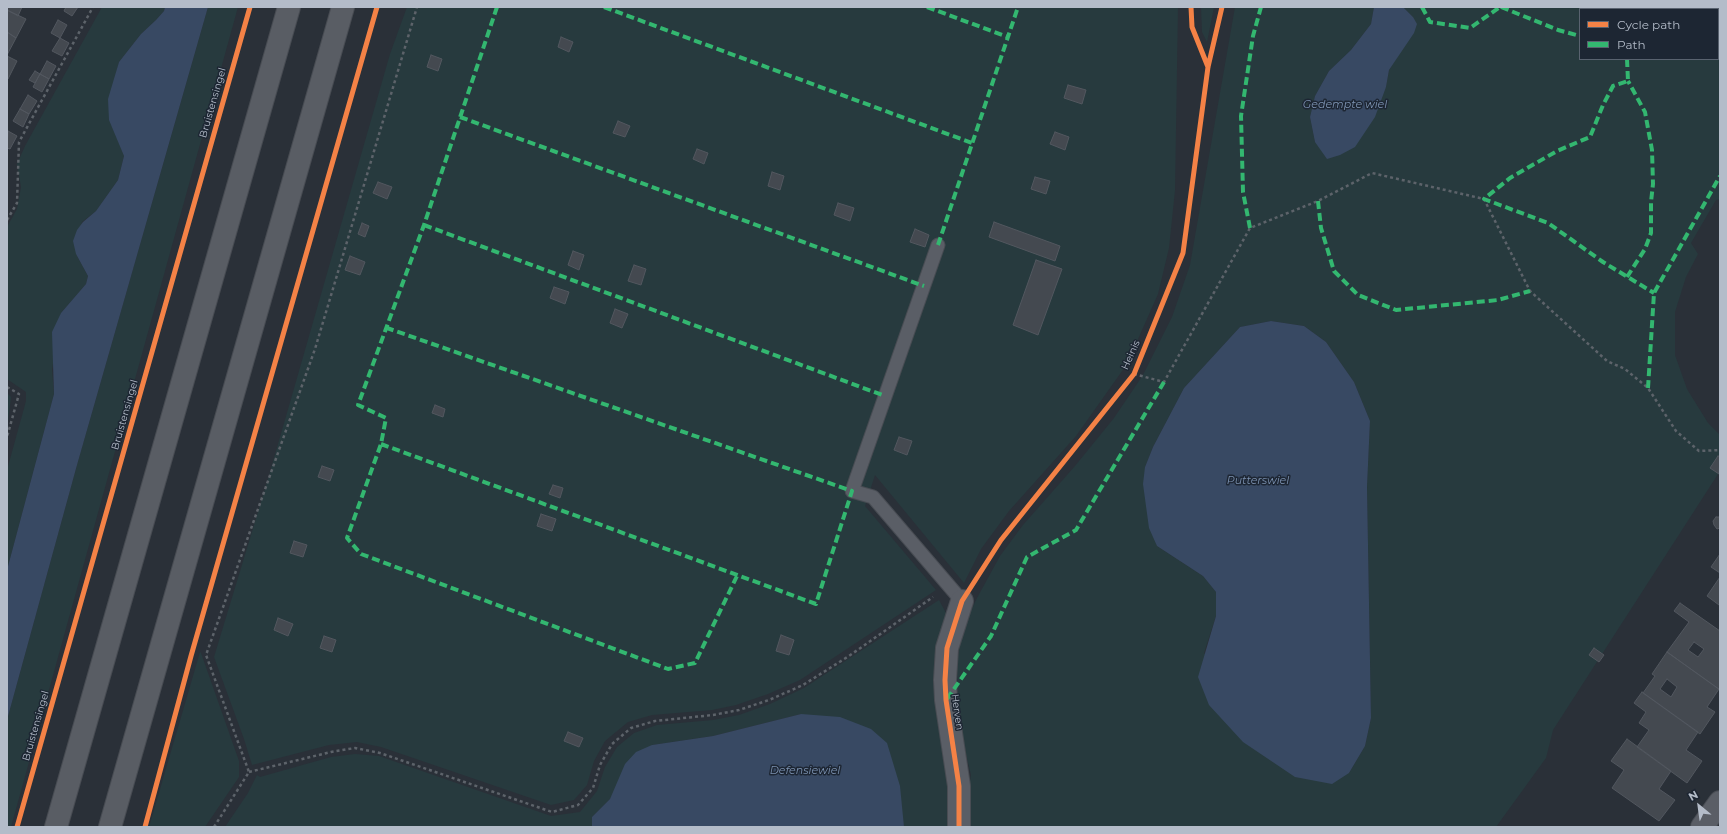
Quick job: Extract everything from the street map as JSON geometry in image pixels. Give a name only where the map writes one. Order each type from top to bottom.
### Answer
[{"type":"main road","points":[[56,827],[289,7]]},
{"type":"main road","points":[[110,827],[343,7]]},
{"type":"street","name":"Herven","points":[[956,594],[947,648],[944,680],[959,786],[959,827]]},
{"type":"street","points":[[1702,827],[1720,802]]},
{"type":"lane","points":[[938,245],[852,491],[873,496],[956,594]]},
{"type":"path","points":[[7,220],[17,203],[19,142],[93,7]]},
{"type":"path","points":[[249,772],[206,655],[315,349],[418,7]]},
{"type":"path","points":[[1134,374],[1164,382],[1250,228],[1318,201],[1372,173],[1484,199],[1530,291],[1607,360],[1625,369],[1648,388],[1676,432],[1699,451],[1720,450]]},
{"type":"path","points":[[7,387],[19,394],[7,437]]},
{"type":"path","points":[[214,827],[249,772],[331,752],[355,748],[380,752],[552,812],[578,805],[593,788],[600,765],[612,744],[631,728],[655,721],[713,715],[739,710],[769,700],[803,685],[848,656],[956,594]]},
{"type":"green space","points":[[102,7],[165,7],[164,11],[141,34],[119,62],[115,78],[118,140],[124,156],[118,180],[96,211],[82,222],[76,254],[88,276],[86,284],[61,313],[52,370],[54,394],[7,570],[7,470],[26,401],[26,392],[7,379],[7,227],[17,209],[21,187],[17,164],[25,146]]},
{"type":"green space","points":[[208,7],[238,7],[11,827],[7,827],[7,720],[77,465]]},
{"type":"green space","points":[[407,7],[1178,7],[1175,190],[1169,248],[1158,294],[1127,364],[1076,436],[1009,511],[981,549],[964,583],[875,475],[865,506],[936,590],[800,680],[768,694],[736,705],[712,710],[652,715],[628,722],[605,741],[594,761],[587,785],[574,800],[551,805],[381,747],[357,742],[329,745],[252,765],[214,657],[268,479],[390,54]]},
{"type":"green space","points":[[1201,7],[1214,7],[1207,42],[1202,32]]},
{"type":"green space","points":[[1235,7],[1374,7],[1371,24],[1351,50],[1329,71],[1315,96],[1310,117],[1315,142],[1386,87],[1389,70],[1397,57],[1413,17],[1403,7],[1720,7],[1720,199],[1716,200],[1691,243],[1698,254],[1686,277],[1675,312],[1675,355],[1687,389],[1708,423],[1720,435],[1720,471],[1553,730],[1546,758],[1496,827],[970,827],[969,786],[971,775],[960,729],[958,698],[957,663],[962,630],[977,598],[1000,556],[1023,525],[1075,466],[1114,418],[1143,375],[1172,317],[1190,265]],"holes":[[[1271,321],[1304,326],[1326,342],[1354,382],[1370,421],[1367,487],[1371,718],[1365,746],[1349,773],[1204,653],[1216,616],[1216,592],[1203,576],[1157,546],[1145,467],[1153,447],[1184,388],[1240,327]]]},
{"type":"green space","points":[[7,393],[11,397],[7,429]]},
{"type":"green space","points":[[939,600],[947,615],[947,749],[952,827],[904,827],[904,825],[801,714],[713,736],[652,745],[610,799],[592,817],[592,827],[225,827],[248,793],[257,775],[260,777],[331,757],[355,754],[379,756],[551,816],[580,812],[597,791],[605,767],[617,747],[634,733],[657,725],[713,720],[739,715],[770,704],[804,688]]},
{"type":"green space","points":[[200,652],[239,761],[239,777],[205,827],[149,827]]},
{"type":"water","points":[[165,7],[208,7],[77,465],[7,720],[7,570],[54,394],[52,332],[61,313],[86,284],[88,276],[76,254],[73,241],[77,230],[83,222],[96,211],[118,180],[124,156],[109,120],[108,99],[119,62],[141,34],[164,11]]},
{"type":"water","name":"Gedempte wiel","points":[[1374,7],[1403,7],[1413,17],[1417,24],[1414,33],[1389,70],[1386,87],[1375,117],[1355,147],[1340,155],[1327,159],[1315,142],[1310,117],[1315,96],[1329,71],[1351,50],[1371,24]]},
{"type":"water","name":"Putterswiel","points":[[1271,321],[1304,326],[1326,342],[1354,382],[1370,421],[1367,487],[1371,718],[1365,746],[1349,773],[1332,784],[1295,777],[1243,742],[1209,705],[1198,677],[1216,616],[1216,592],[1203,576],[1157,546],[1149,528],[1143,484],[1145,467],[1153,447],[1184,388],[1240,327]]},
{"type":"water","name":"Defensiewiel","points":[[801,714],[840,717],[871,729],[887,743],[900,786],[904,827],[592,827],[592,817],[610,799],[625,764],[636,752],[652,745],[713,736]]},
{"type":"building","points":[[7,7],[22,7],[18,16],[7,10]]},
{"type":"building","points":[[66,7],[78,7],[72,16],[64,11]]},
{"type":"building","points":[[7,10],[26,19],[16,38],[7,32]]},
{"type":"building","points":[[58,20],[67,25],[60,38],[51,33]]},
{"type":"building","points":[[7,32],[16,38],[7,55]]},
{"type":"building","points":[[561,37],[573,42],[569,52],[558,47]]},
{"type":"building","points":[[60,38],[69,43],[62,56],[52,51]]},
{"type":"building","points":[[431,55],[442,59],[438,71],[427,67]]},
{"type":"building","points":[[7,56],[17,61],[8,79],[7,79]]},
{"type":"building","points":[[47,61],[56,66],[49,79],[40,74]]},
{"type":"building","points":[[35,71],[40,74],[35,83],[29,80]]},
{"type":"building","points":[[40,74],[49,79],[42,92],[33,87]]},
{"type":"building","points":[[1068,85],[1086,90],[1082,104],[1064,98]]},
{"type":"building","points":[[28,95],[37,101],[29,114],[20,109]]},
{"type":"building","points":[[20,109],[29,114],[23,127],[13,121]]},
{"type":"building","points":[[618,121],[630,126],[625,137],[613,133]]},
{"type":"building","points":[[8,131],[17,136],[10,149],[7,148]]},
{"type":"building","points":[[1055,132],[1069,137],[1065,150],[1050,144]]},
{"type":"building","points":[[697,149],[708,153],[704,164],[693,159]]},
{"type":"building","points":[[772,172],[784,176],[780,190],[768,186]]},
{"type":"building","points":[[1035,177],[1050,181],[1046,194],[1031,189]]},
{"type":"building","points":[[378,182],[392,187],[387,199],[373,193]]},
{"type":"building","points":[[838,203],[854,208],[850,221],[834,215]]},
{"type":"building","points":[[994,222],[1060,246],[1055,261],[989,237]]},
{"type":"building","points":[[362,223],[369,226],[365,237],[358,234]]},
{"type":"building","points":[[915,229],[929,235],[925,247],[910,242]]},
{"type":"building","points":[[573,251],[584,255],[579,270],[568,265]]},
{"type":"building","points":[[350,256],[365,262],[360,275],[345,270]]},
{"type":"building","points":[[1036,260],[1062,269],[1038,335],[1013,325]]},
{"type":"building","points":[[634,265],[646,269],[641,285],[628,281]]},
{"type":"building","points":[[554,287],[569,292],[565,304],[550,298]]},
{"type":"building","points":[[615,309],[628,314],[622,328],[610,323]]},
{"type":"building","points":[[435,405],[445,409],[443,417],[432,413]]},
{"type":"building","points":[[899,437],[912,441],[907,455],[894,450]]},
{"type":"building","points":[[1718,456],[1720,457],[1719,474],[1710,468]]},
{"type":"building","points":[[322,466],[334,470],[330,481],[318,477]]},
{"type":"building","points":[[553,485],[563,488],[560,498],[549,494]]},
{"type":"building","points":[[541,514],[556,519],[552,531],[537,526]]},
{"type":"building","points":[[1716,517],[1720,517],[1720,528],[1717,529],[1713,521]]},
{"type":"building","points":[[294,541],[307,545],[303,557],[290,553]]},
{"type":"building","points":[[1720,554],[1720,573],[1711,567]]},
{"type":"building","points":[[1720,577],[1720,604],[1719,605],[1707,596]]},
{"type":"building","points":[[1680,603],[1720,631],[1720,690],[1667,652],[1689,622],[1674,611]],"holes":[[[1694,642],[1704,649],[1698,657],[1688,650]]]},
{"type":"building","points":[[278,618],[293,624],[288,636],[274,630]]},
{"type":"building","points":[[781,635],[794,640],[789,655],[776,651]]},
{"type":"building","points":[[324,636],[336,640],[332,652],[320,648]]},
{"type":"building","points":[[1594,648],[1604,655],[1599,662],[1589,655]]},
{"type":"building","points":[[1667,652],[1719,689],[1707,707],[1715,712],[1700,734],[1643,693],[1655,676],[1652,674]],"holes":[[[1667,679],[1677,687],[1671,697],[1660,689]]]},
{"type":"building","points":[[1642,692],[1698,732],[1686,750],[1702,761],[1687,783],[1637,747],[1649,730],[1639,723],[1646,712],[1634,703]]},
{"type":"building","points":[[568,732],[583,738],[579,747],[564,741]]},
{"type":"building","points":[[1627,739],[1671,771],[1659,789],[1675,800],[1659,821],[1612,788],[1624,770],[1611,761]]},
{"type":"marked path","points":[[497,7],[424,225],[358,405],[386,418],[381,444],[347,538],[361,554],[668,669],[695,663],[737,576]]},
{"type":"marked path","points":[[604,7],[972,143]]},
{"type":"marked path","points":[[927,7],[1008,37]]},
{"type":"marked path","points":[[938,245],[1018,7]]},
{"type":"marked path","points":[[1250,228],[1243,192],[1241,116],[1253,36],[1261,7]]},
{"type":"marked path","points":[[1422,7],[1430,22],[1470,28],[1500,7]]},
{"type":"marked path","points":[[1501,7],[1558,30],[1579,36]]},
{"type":"marked path","points":[[1627,60],[1628,81],[1613,86],[1603,105],[1590,137],[1557,151],[1510,178],[1484,199],[1548,223],[1603,262],[1654,293]]},
{"type":"marked path","points":[[1627,277],[1645,249],[1651,233],[1651,202],[1653,184],[1652,150],[1645,112],[1628,81]]},
{"type":"marked path","points":[[460,117],[924,286]]},
{"type":"marked path","points":[[1648,388],[1654,293],[1720,176]]},
{"type":"marked path","points":[[1318,201],[1321,228],[1334,271],[1358,295],[1396,310],[1498,300],[1530,291]]},
{"type":"marked path","points":[[424,225],[885,396]]},
{"type":"marked path","points":[[381,444],[816,604],[852,491],[387,328]]},
{"type":"marked path","points":[[947,699],[991,636],[1027,557],[1076,530],[1164,382]]},
{"type":"cycle path","name":"Bruistensingel","points":[[17,827],[250,7]]},
{"type":"cycle path","points":[[145,827],[191,656],[377,7]]},
{"type":"cycle path","points":[[1191,7],[1192,27],[1208,67]]},
{"type":"cycle path","name":"Heinis","points":[[959,827],[959,786],[946,700],[945,680],[947,648],[962,601],[1001,540],[1134,374],[1183,253],[1208,67],[1222,7]]}]
